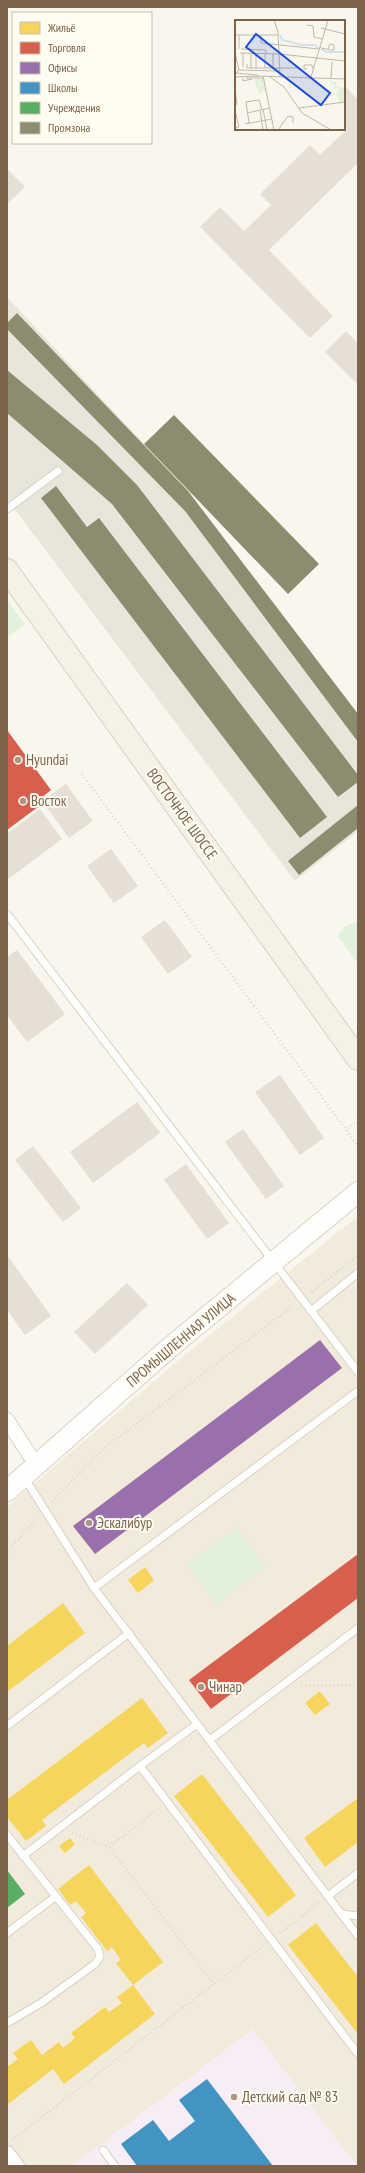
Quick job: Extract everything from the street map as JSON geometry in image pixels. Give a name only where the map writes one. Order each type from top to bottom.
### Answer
[{"type":"main road","name":"ВОСТОЧНОЕ ШОССЕ","points":[[7,570],[358,1059]]},
{"type":"street","name":"ПРОМЫШЛЕННАЯ УЛИЦА","points":[[7,1491],[168,1349],[358,1192]]},
{"type":"street","points":[[7,1420],[30,1471]]},
{"type":"street","points":[[7,2153],[17,2166]]},
{"type":"lane","points":[[7,510],[58,471]]},
{"type":"lane","points":[[7,914],[358,1372]]},
{"type":"lane","points":[[311,1311],[358,1273]]},
{"type":"lane","points":[[94,1588],[358,1390]]},
{"type":"lane","points":[[30,1471],[45,1510],[94,1588],[358,1936]]},
{"type":"lane","points":[[210,1740],[358,1628]]},
{"type":"lane","points":[[7,1726],[129,1633]]},
{"type":"lane","points":[[23,1856],[197,1724]]},
{"type":"lane","points":[[140,1766],[358,2054]]},
{"type":"lane","points":[[7,1835],[98,1949],[100,1957],[95,1964],[41,2003],[7,2023]]},
{"type":"lane","points":[[328,1896],[358,1873]]},
{"type":"lane","points":[[7,1933],[55,1897]]},
{"type":"lane","points":[[342,1914],[358,1916]]},
{"type":"lane","points":[[103,2150],[115,2166]]},
{"type":"path","points":[[82,774],[358,1147]]},
{"type":"path","points":[[346,1130],[358,1120]]},
{"type":"path","points":[[7,1552],[103,1449],[303,1299],[358,1255]]},
{"type":"path","points":[[280,1687],[358,1685]]},
{"type":"path","points":[[109,1847],[167,1801]]},
{"type":"path","points":[[59,1829],[109,1847],[214,1984]]},
{"type":"path","points":[[7,2144],[328,1896]]},
{"type":"shaded area","points":[[7,297],[188,491],[358,714],[358,831],[295,881],[7,499]]},
{"type":"shaded area","points":[[358,1216],[358,2166],[21,2166],[7,2147],[7,1507],[179,1360]]},
{"type":"shaded area","name":"Детский сад № 83","points":[[253,2029],[357,2166],[72,2166]]},
{"type":"green space","points":[[7,600],[25,624],[7,637]]},
{"type":"green space","points":[[358,921],[358,964],[338,936],[344,927]]},
{"type":"green space","points":[[237,1527],[266,1567],[216,1604],[187,1564]]},
{"type":"building: Жильё","points":[[145,1567],[154,1580],[138,1593],[128,1580]]},
{"type":"building: Жильё","points":[[63,1603],[85,1633],[7,1692],[7,1646]]},
{"type":"building: Жильё","points":[[320,1691],[330,1704],[315,1715],[305,1703]]},
{"type":"building: Жильё","points":[[142,1698],[168,1733],[148,1748],[144,1743],[42,1820],[46,1826],[26,1841],[7,1817],[7,1800]]},
{"type":"building: Жильё","points":[[202,1774],[296,1895],[268,1917],[174,1796]]},
{"type":"building: Жильё","points":[[358,1798],[358,1842],[325,1867],[304,1838]]},
{"type":"building: Жильё","points":[[70,1838],[75,1844],[65,1853],[59,1846]]},
{"type":"building: Жильё","points":[[89,1865],[163,1962],[133,1985],[116,1963],[121,1960],[112,1947],[107,1951],[81,1917],[86,1913],[76,1901],[70,1905],[58,1889]]},
{"type":"building: Жильё","points":[[316,1923],[358,1977],[358,2034],[288,1945]]},
{"type":"building: Жильё","points":[[133,1985],[155,2014],[64,2084],[53,2069],[7,2105],[7,2067],[18,2059],[13,2053],[31,2040],[42,2055],[59,2042],[63,2048],[75,2038],[71,2033],[105,2007],[109,2012],[122,2003],[117,1997]]},
{"type":"building: Торговля","name":"Hyundai","points":[[7,730],[51,790],[35,803],[38,807],[7,830]]},
{"type":"building: Торговля","points":[[358,1554],[358,1598],[211,1709],[189,1680]]},
{"type":"building: Офисы","points":[[320,1340],[342,1368],[95,1554],[73,1526]]},
{"type":"building: Школы","points":[[207,2079],[273,2166],[137,2166],[121,2144],[153,2120],[169,2141],[195,2121],[179,2100]]},
{"type":"building: Учреждения","points":[[7,1870],[25,1894],[7,1908]]},
{"type":"building: Промзона","points":[[17,313],[188,491],[358,714],[358,742],[185,511],[7,329],[7,323]]},
{"type":"building: Промзона","points":[[7,370],[97,445],[137,485],[358,775],[358,782],[338,797],[112,504],[7,413]]},
{"type":"building: Промзона","points":[[174,415],[319,564],[288,594],[144,444]]},
{"type":"building: Промзона","points":[[56,486],[87,527],[99,518],[327,817],[300,838],[41,498]]},
{"type":"building: Промзона","points":[[358,805],[358,828],[299,875],[288,861]]},
{"type":"building: Прочее","points":[[345,86],[358,100],[358,163],[269,250],[333,316],[310,338],[200,227],[220,207],[244,231],[271,205],[260,194],[310,145],[320,155],[347,129],[345,127]]},
{"type":"building: Прочее","points":[[7,169],[25,187],[7,204]]},
{"type":"building: Прочее","points":[[346,331],[358,344],[358,385],[325,352]]},
{"type":"building: Прочее","points":[[66,784],[93,821],[69,838],[42,801]]},
{"type":"building: Прочее","points":[[40,809],[62,839],[7,880],[7,834]]},
{"type":"building: Прочее","points":[[111,849],[138,886],[114,903],[87,866]]},
{"type":"building: Прочее","points":[[165,920],[192,957],[168,974],[141,937]]},
{"type":"building: Прочее","points":[[17,950],[65,1014],[27,1042],[7,1015],[7,957]]},
{"type":"building: Прочее","points":[[280,1075],[324,1138],[300,1155],[255,1092]]},
{"type":"building: Прочее","points":[[137,1102],[160,1133],[93,1183],[70,1152]]},
{"type":"building: Прочее","points":[[243,1129],[284,1186],[266,1199],[225,1142]]},
{"type":"building: Прочее","points":[[33,1146],[81,1208],[63,1222],[15,1160]]},
{"type":"building: Прочее","points":[[186,1164],[229,1223],[207,1239],[164,1180]]},
{"type":"building: Прочее","points":[[7,1255],[51,1316],[25,1335],[7,1310]]},
{"type":"building: Прочее","points":[[127,1283],[148,1305],[95,1354],[74,1332]]},
{"type":"place","name":"Hyundai","points":[[18,760]]},
{"type":"place","name":"Восток","points":[[23,801]]},
{"type":"place","name":"Эскалибур","points":[[89,1523]]},
{"type":"place","name":"Чинар","points":[[201,1687]]},
{"type":"place","name":"Детский сад № 83","points":[[234,2097]]}]
